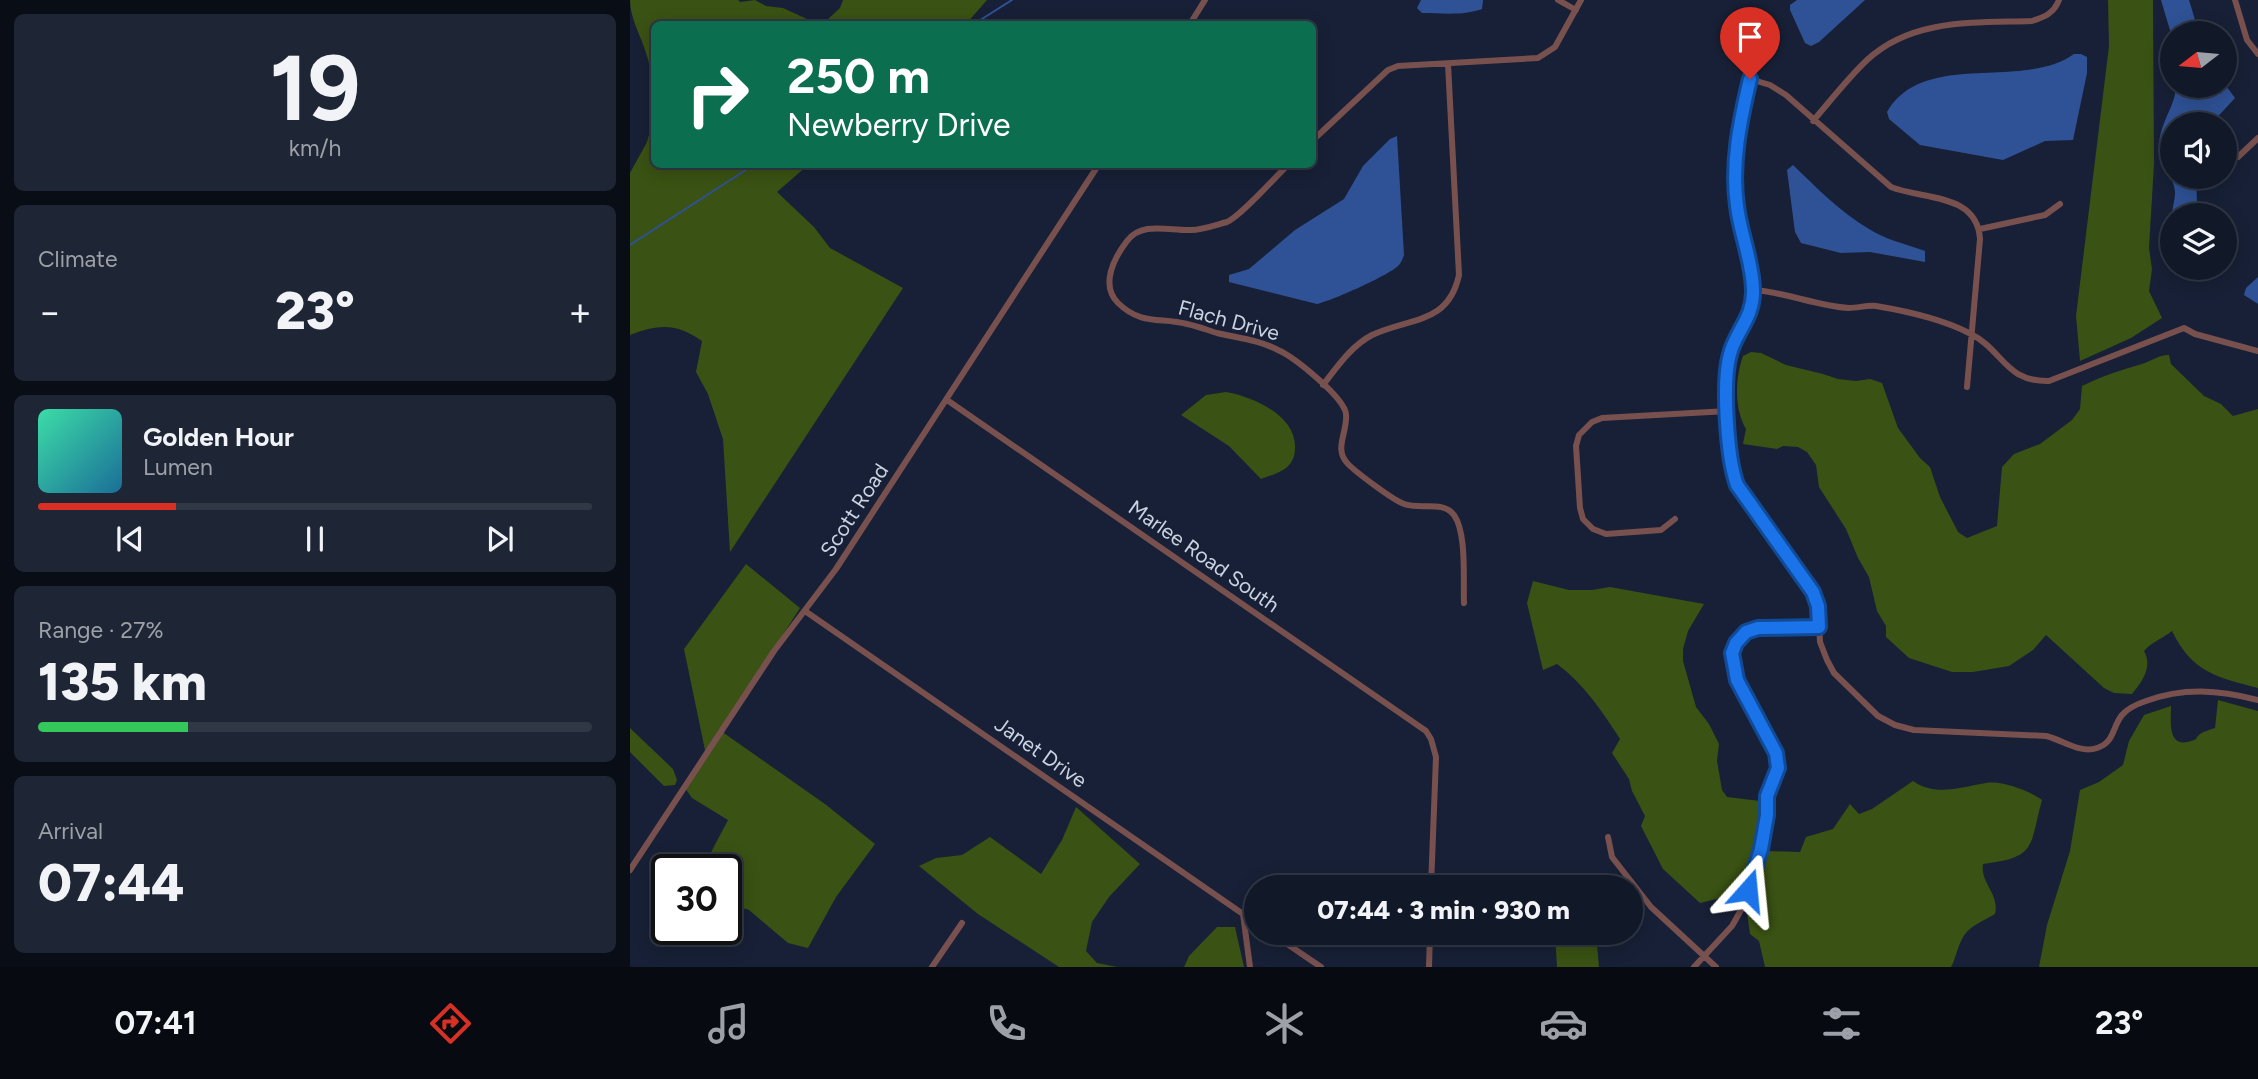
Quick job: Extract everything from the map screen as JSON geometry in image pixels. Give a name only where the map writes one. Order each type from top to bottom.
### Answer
[{"type":"street","points":[[1192,21],[1205,0]]},
{"type":"street","points":[[1558,0],[1576,10]]},
{"type":"street","points":[[1316,137],[1388,70],[1398,66],[1538,58],[1555,47],[1581,0]]},
{"type":"street","points":[[1813,121],[1869,58],[1897,39],[1919,30],[1950,24],[2032,21],[2053,11],[2059,0]]},
{"type":"street","points":[[2235,0],[2247,40],[2258,54]]},
{"type":"street","points":[[1768,29],[1756,44],[1741,119],[1735,168],[1736,204],[1753,290],[1750,312],[1730,351],[1726,373],[1730,467],[1737,485],[1813,592],[1818,606],[1820,642],[1834,673],[1878,716],[1895,725],[1914,730],[2046,736],[2063,740],[2080,750],[2106,744],[2113,736],[2122,715],[2131,707],[2160,696],[2180,691],[2217,691],[2258,700]]},
{"type":"street","points":[[1323,385],[1350,351],[1371,336],[1439,311],[1455,290],[1459,275],[1448,64]]},
{"type":"street","points":[[1750,79],[1770,85],[1786,96],[1891,187],[1906,193],[1960,204],[1970,212],[1980,229],[1967,387]]},
{"type":"street","points":[[2237,157],[2258,138]]},
{"type":"street","name":"Scott Road","points":[[630,870],[774,651],[836,569],[1097,168]]},
{"type":"street","name":"Flach Drive","points":[[1285,168],[1231,220],[1193,230],[1137,230],[1126,242],[1109,273],[1109,284],[1117,302],[1143,320],[1185,323],[1268,345],[1283,352],[1323,385],[1343,405],[1345,426],[1341,448],[1343,458],[1350,467],[1403,504],[1418,507],[1440,506],[1453,512],[1460,527],[1464,603]]},
{"type":"street","points":[[1980,229],[2045,215],[2060,204]]},
{"type":"street","points":[[1753,290],[1773,291],[1849,308],[1873,305],[1935,320],[1972,334],[1995,351],[2017,374],[2033,381],[2049,381],[2184,328],[2195,334],[2258,351]]},
{"type":"street","name":"Marlee Road South","points":[[947,400],[1422,728],[1432,739],[1434,747],[1431,875]]},
{"type":"street","points":[[1675,519],[1661,530],[1606,534],[1593,529],[1583,519],[1580,508],[1576,446],[1579,435],[1592,422],[1602,418],[1728,411]]},
{"type":"street","name":"Janet Drive","points":[[805,611],[1243,914]]},
{"type":"street","points":[[1695,967],[1732,926],[1741,910],[1761,849],[1767,815],[1767,796],[1778,768],[1776,753],[1737,680],[1732,653],[1736,643],[1746,632],[1758,628],[1819,627]]},
{"type":"street","points":[[1608,836],[1612,857],[1651,907],[1716,967]]},
{"type":"street","points":[[1243,914],[1250,967]]},
{"type":"street","points":[[932,967],[962,923]]},
{"type":"street","points":[[1289,945],[1321,967]]},
{"type":"street","points":[[1429,967],[1430,945]]},
{"type":"green space","points":[[630,0],[755,0],[807,19],[827,20],[840,8],[843,0],[987,0],[969,21],[651,21],[651,76]]},
{"type":"green space","points":[[2108,0],[2153,0],[2154,164],[2149,248],[2152,269],[2149,291],[2162,318],[2131,338],[2080,361],[2076,316],[2109,46]]},
{"type":"green space","points":[[651,127],[651,168],[805,168],[777,192],[814,227],[830,248],[903,288],[730,552],[723,439],[708,394],[696,372],[702,341],[684,331],[667,327],[630,335],[630,173],[647,142]]},
{"type":"green space","points":[[1751,352],[1838,379],[1870,379],[1882,383],[1898,428],[1930,467],[1940,497],[1958,532],[1967,538],[1997,526],[2002,467],[2014,454],[2040,444],[2072,420],[2080,409],[2082,386],[2089,382],[2169,355],[2171,364],[2204,396],[2221,404],[2233,416],[2258,409],[2258,688],[2207,671],[2188,656],[2172,631],[2144,651],[2147,668],[2132,694],[2114,693],[2104,688],[2046,635],[2033,650],[2009,666],[1973,672],[1952,672],[1909,658],[1886,637],[1886,626],[1877,611],[1869,577],[1846,529],[1819,487],[1816,465],[1807,452],[1798,447],[1783,446],[1777,449],[1743,444],[1746,429],[1739,412],[1737,383],[1743,356]]},
{"type":"green space","points":[[1226,392],[1249,398],[1272,410],[1289,427],[1294,437],[1295,452],[1286,468],[1261,479],[1229,446],[1181,415],[1206,395]]},
{"type":"green space","points":[[746,564],[800,608],[721,731],[825,804],[875,844],[836,897],[808,948],[788,943],[749,910],[742,908],[742,854],[710,854],[728,820],[692,798],[685,788],[706,755],[684,649]]},
{"type":"green space","points":[[1533,581],[1569,590],[1610,587],[1704,604],[1688,631],[1683,649],[1683,661],[1696,707],[1719,744],[1717,761],[1722,790],[1727,797],[1760,801],[1755,842],[1737,894],[1700,903],[1663,869],[1641,826],[1645,816],[1629,779],[1612,753],[1620,739],[1576,680],[1557,664],[1543,670],[1527,603]]},
{"type":"green space","points":[[2218,700],[2258,711],[2258,967],[2039,967],[2047,925],[2070,851],[2080,790],[2099,782],[2123,765],[2129,741],[2144,715],[2171,706],[2174,737],[2178,741],[2191,741],[2215,728]]},
{"type":"green space","points":[[630,728],[673,769],[677,780],[675,785],[664,786],[630,752]]},
{"type":"green space","points":[[1913,781],[1940,790],[1999,783],[2023,790],[2042,800],[2028,847],[2013,858],[1983,864],[1984,877],[1995,900],[1995,914],[1965,934],[1951,967],[1765,967],[1759,941],[1750,934],[1746,907],[1754,896],[1767,851],[1800,852],[1806,837],[1833,829],[1850,804],[1859,814],[1872,809]]},
{"type":"green space","points":[[1076,807],[1140,864],[1109,897],[1092,922],[1086,951],[1097,963],[1117,967],[1059,967],[978,914],[919,866],[936,858],[962,855],[990,837],[1041,874],[1062,840]]},
{"type":"green space","points":[[1217,927],[1235,927],[1244,967],[1184,967],[1189,956]]},
{"type":"green space","points":[[1556,945],[1597,945],[1599,967],[1557,967]]},
{"type":"water","points":[[1421,0],[1483,0],[1482,9],[1452,14],[1422,13],[1417,8]]},
{"type":"water","points":[[1797,0],[1865,0],[1819,42],[1811,46],[1805,43],[1790,10],[1790,5]]},
{"type":"water","points":[[2161,0],[2189,0],[2195,21],[2167,21]]},
{"type":"water","points":[[2074,54],[2087,57],[2087,73],[2073,140],[2045,141],[2003,160],[1920,145],[1889,119],[1887,112],[1904,93],[1925,82],[1949,76],[2028,70],[2053,65]]},
{"type":"water","points":[[2174,98],[2235,98],[2222,112],[2168,112]]},
{"type":"water","points":[[1397,136],[1404,255],[1399,265],[1360,287],[1317,304],[1229,282],[1229,275],[1249,269],[1295,230],[1344,199],[1363,166],[1390,139]]},
{"type":"water","points":[[1793,165],[1858,222],[1882,236],[1925,251],[1925,262],[1870,252],[1841,253],[1801,243],[1795,232],[1787,170]]},
{"type":"water","points":[[2174,189],[2196,189],[2198,203],[2174,203]]},
{"type":"water","points":[[2258,277],[2258,304],[2244,295],[2246,288]]},
{"type":"waterway","points":[[979,21],[1012,0]]},
{"type":"waterway","points":[[630,245],[749,168]]},
{"type":"route","points":[[1748,890],[1761,849],[1767,815],[1767,796],[1778,768],[1776,753],[1737,680],[1732,653],[1736,643],[1746,632],[1758,628],[1819,627],[1818,606],[1813,592],[1737,485],[1730,467],[1726,373],[1730,351],[1750,312],[1753,290],[1736,204],[1735,168],[1741,119],[1750,79]]}]
